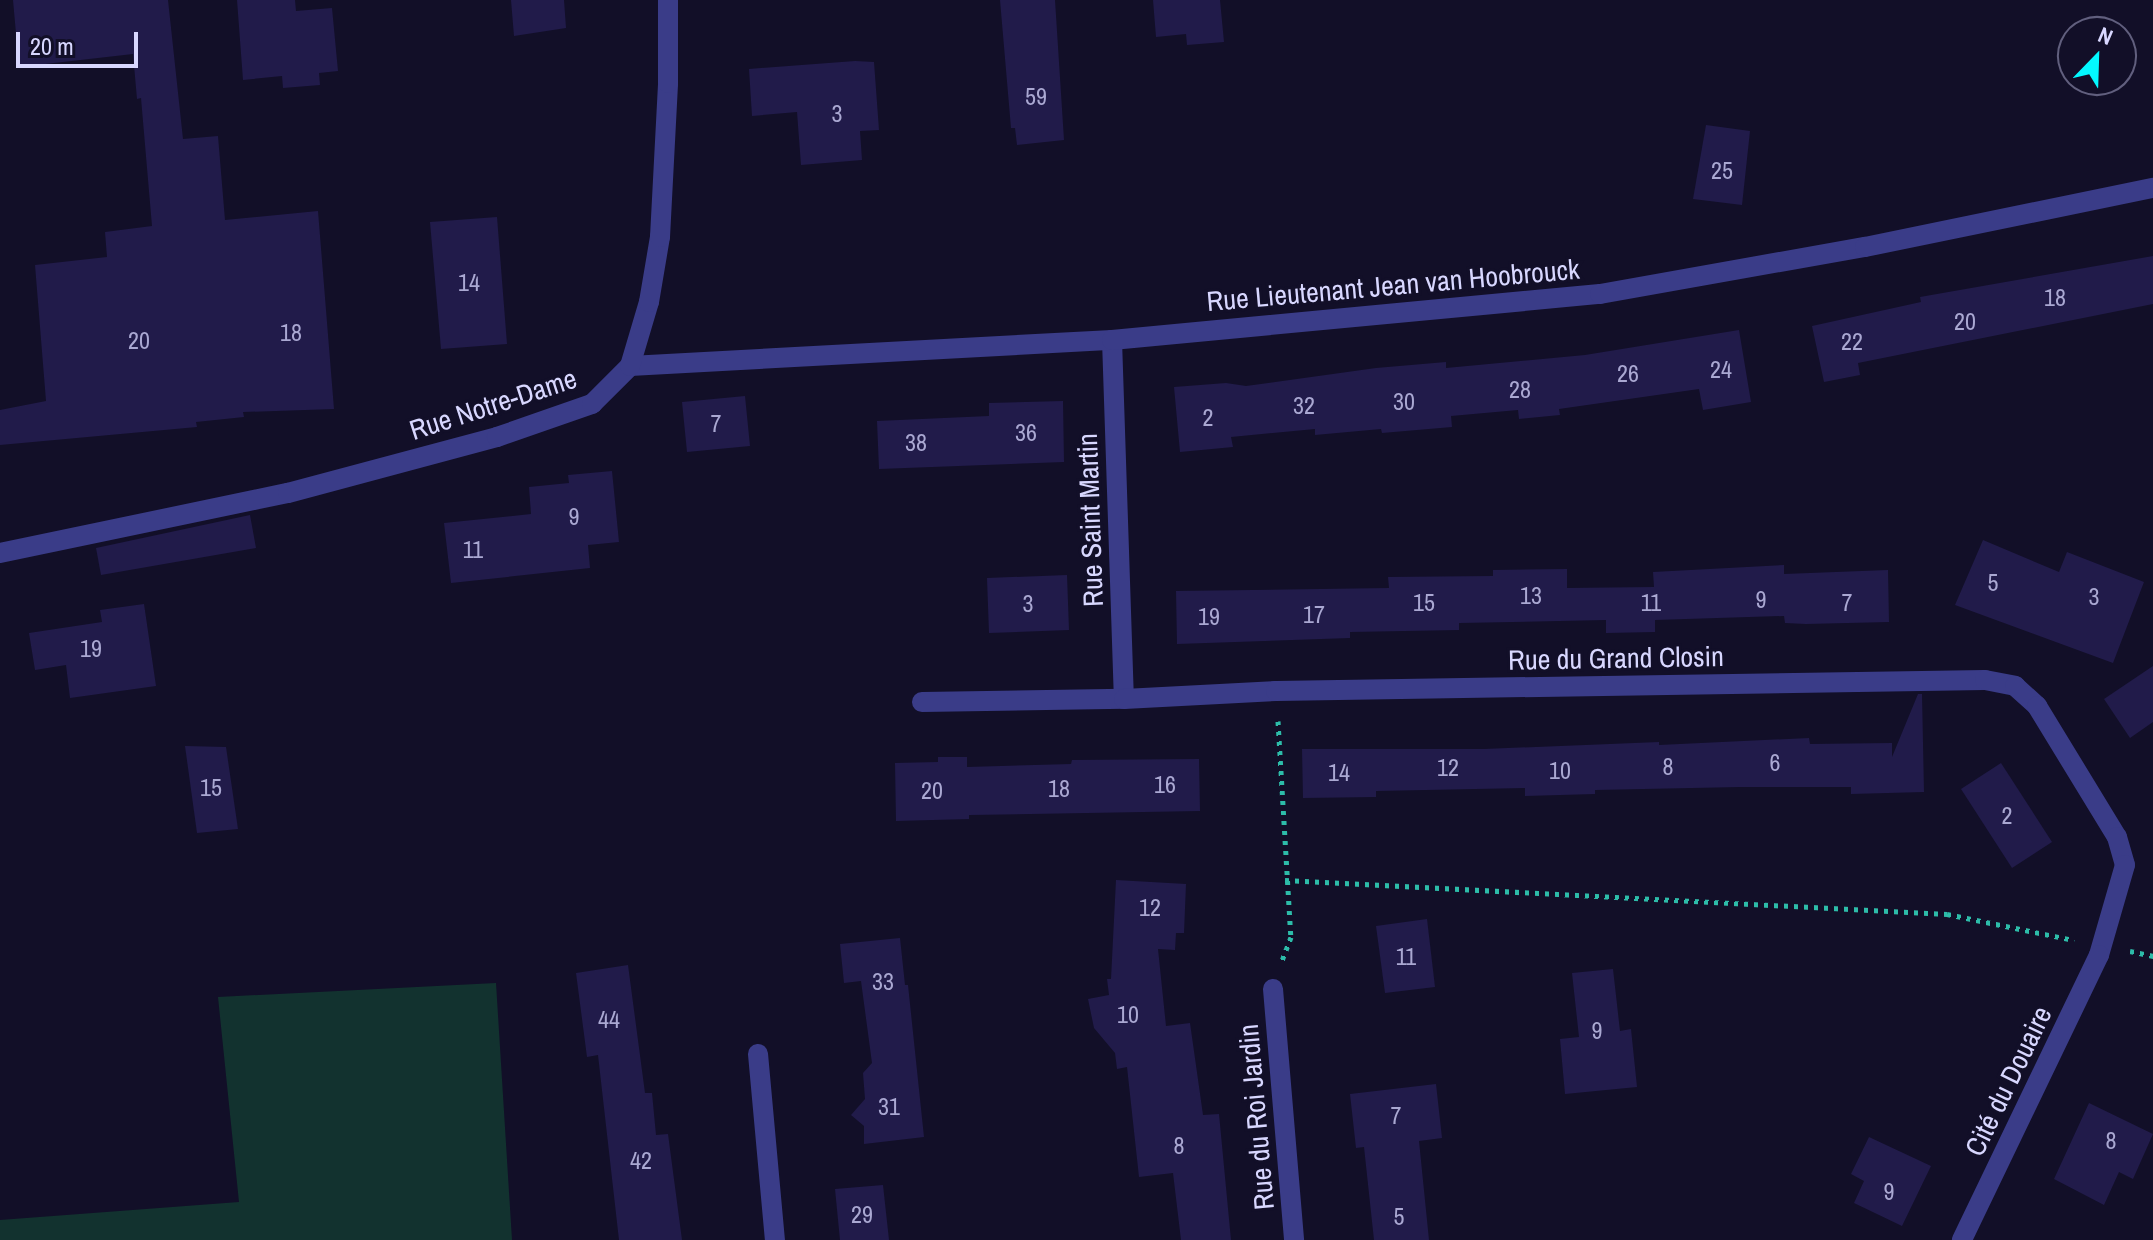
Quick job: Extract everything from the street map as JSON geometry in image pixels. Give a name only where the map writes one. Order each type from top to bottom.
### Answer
[{"type":"street","name":"Rue Notre-Dame","points":[[0,553],[288,493],[497,437],[592,404],[630,366],[649,302],[660,237],[668,83],[668,0]]},
{"type":"street","name":"Rue Lieutenant Jean van Hoobrouck","points":[[630,366],[1112,340],[1600,294],[1865,247],[2153,188]]},
{"type":"street","name":"Rue Saint Martin","points":[[1112,340],[1124,699]]},
{"type":"street","name":"Rue du Grand Closin","points":[[922,702],[1124,699],[1276,691],[1985,680],[2015,686],[2037,706],[2117,837],[2125,865],[2101,945]]},
{"type":"street","name":"Cité du Douaire","points":[[1962,1240],[2101,945]]},
{"type":"street","name":"Rue du Roi Jardin","points":[[1273,989],[1294,1240]]},
{"type":"street","points":[[758,1054],[775,1240]]},
{"type":"path","points":[[1273,989],[1291,937],[1285,880],[1276,691]]},
{"type":"path","points":[[1285,880],[1947,914],[2101,945]]},
{"type":"green space","points":[[496,983],[512,1240],[0,1240],[0,1220],[239,1202],[218,997]]},
{"type":"building","points":[[13,0],[168,0],[183,139],[218,136],[225,220],[318,211],[334,409],[243,412],[244,417],[196,422],[197,427],[0,445],[0,410],[46,401],[35,265],[107,257],[105,232],[152,226],[141,98],[137,99],[133,54],[19,67]]},
{"type":"building","points":[[237,0],[295,0],[296,11],[332,8],[338,71],[319,73],[320,85],[283,88],[282,76],[243,80]]},
{"type":"building","points":[[511,0],[564,0],[566,28],[514,36]]},
{"type":"building","points":[[1000,0],[1055,0],[1064,140],[1017,145],[1015,128],[1011,128]]},
{"type":"building","points":[[1153,0],[1220,0],[1224,42],[1187,45],[1186,34],[1156,37]]},
{"type":"building","points":[[874,62],[879,130],[860,131],[862,160],[801,165],[797,112],[752,116],[749,69]]},
{"type":"building","points":[[1706,125],[1750,131],[1742,205],[1693,199]]},
{"type":"building","points":[[497,217],[507,344],[441,349],[430,222]]},
{"type":"building","points":[[2153,256],[2153,304],[1858,363],[1860,375],[1824,382],[1812,326],[1921,302],[1920,297]]},
{"type":"building","points":[[1739,330],[1751,402],[1703,410],[1699,389],[1559,409],[1560,415],[1519,419],[1518,410],[1451,416],[1452,427],[1315,435],[1315,429],[1231,437],[1233,447],[1180,452],[1174,387],[1226,383],[1246,386],[1376,368],[1446,362],[1446,368],[1585,355]]},
{"type":"building","points":[[745,396],[750,446],[687,452],[682,402]]},
{"type":"building","points":[[1063,401],[1064,462],[879,469],[877,421],[989,416],[989,403]]},
{"type":"building","points":[[612,471],[619,542],[588,545],[590,568],[451,583],[444,523],[531,514],[529,487],[569,483],[568,475]]},
{"type":"building","points":[[250,515],[256,548],[101,575],[96,548]]},
{"type":"building","points":[[1983,540],[2059,572],[2067,552],[2144,582],[2113,663],[1955,605]]},
{"type":"building","points":[[1784,565],[1784,574],[1888,570],[1889,622],[1785,623],[1784,616],[1655,620],[1655,632],[1606,633],[1606,620],[1459,623],[1459,630],[1350,632],[1350,638],[1177,644],[1176,591],[1389,588],[1388,577],[1493,576],[1493,570],[1567,569],[1567,588],[1654,587],[1653,572]]},
{"type":"building","points":[[1067,575],[1069,630],[989,633],[987,578]]},
{"type":"building","points":[[144,604],[156,686],[70,698],[66,665],[35,670],[29,633],[102,622],[100,610]]},
{"type":"building","points":[[2153,666],[2153,722],[2130,738],[2104,699]]},
{"type":"building","points":[[1918,694],[1922,694],[1924,792],[1851,794],[1851,787],[1740,787],[1595,790],[1595,794],[1525,796],[1525,788],[1376,791],[1376,797],[1303,798],[1302,749],[1484,749],[1809,738],[1810,744],[1892,743],[1892,757]]},
{"type":"building","points":[[185,746],[226,747],[238,829],[197,833]]},
{"type":"building","points":[[938,757],[967,757],[967,767],[1071,764],[1072,760],[1199,759],[1200,811],[969,815],[969,819],[896,821],[895,763],[938,762]]},
{"type":"building","points":[[2001,763],[2052,842],[2012,868],[1961,789]]},
{"type":"building","points":[[1116,880],[1186,884],[1184,933],[1176,933],[1175,950],[1158,949],[1166,1026],[1190,1023],[1203,1115],[1219,1114],[1231,1240],[1181,1240],[1173,1173],[1139,1177],[1127,1067],[1117,1069],[1115,1053],[1094,1028],[1088,999],[1109,995],[1107,979],[1111,979]]},
{"type":"building","points":[[1427,919],[1435,987],[1385,993],[1376,926]]},
{"type":"building","points":[[900,938],[924,1137],[864,1144],[864,1126],[851,1115],[865,1099],[863,1073],[872,1063],[861,981],[844,983],[840,944]]},
{"type":"building","points":[[628,965],[645,1093],[652,1093],[656,1135],[668,1134],[682,1240],[619,1240],[598,1055],[587,1057],[576,973]]},
{"type":"building","points":[[1613,969],[1620,1031],[1631,1029],[1637,1087],[1565,1094],[1560,1039],[1579,1037],[1572,973]]},
{"type":"building","points":[[1436,1084],[1442,1138],[1419,1141],[1429,1240],[1374,1240],[1364,1147],[1356,1148],[1350,1094]]},
{"type":"building","points":[[2089,1103],[2153,1134],[2133,1179],[2119,1172],[2104,1205],[2054,1179]]},
{"type":"building","points":[[1869,1137],[1931,1166],[1902,1226],[1854,1203],[1864,1181],[1851,1174]]},
{"type":"building","points":[[883,1185],[889,1240],[840,1240],[835,1189]]}]
